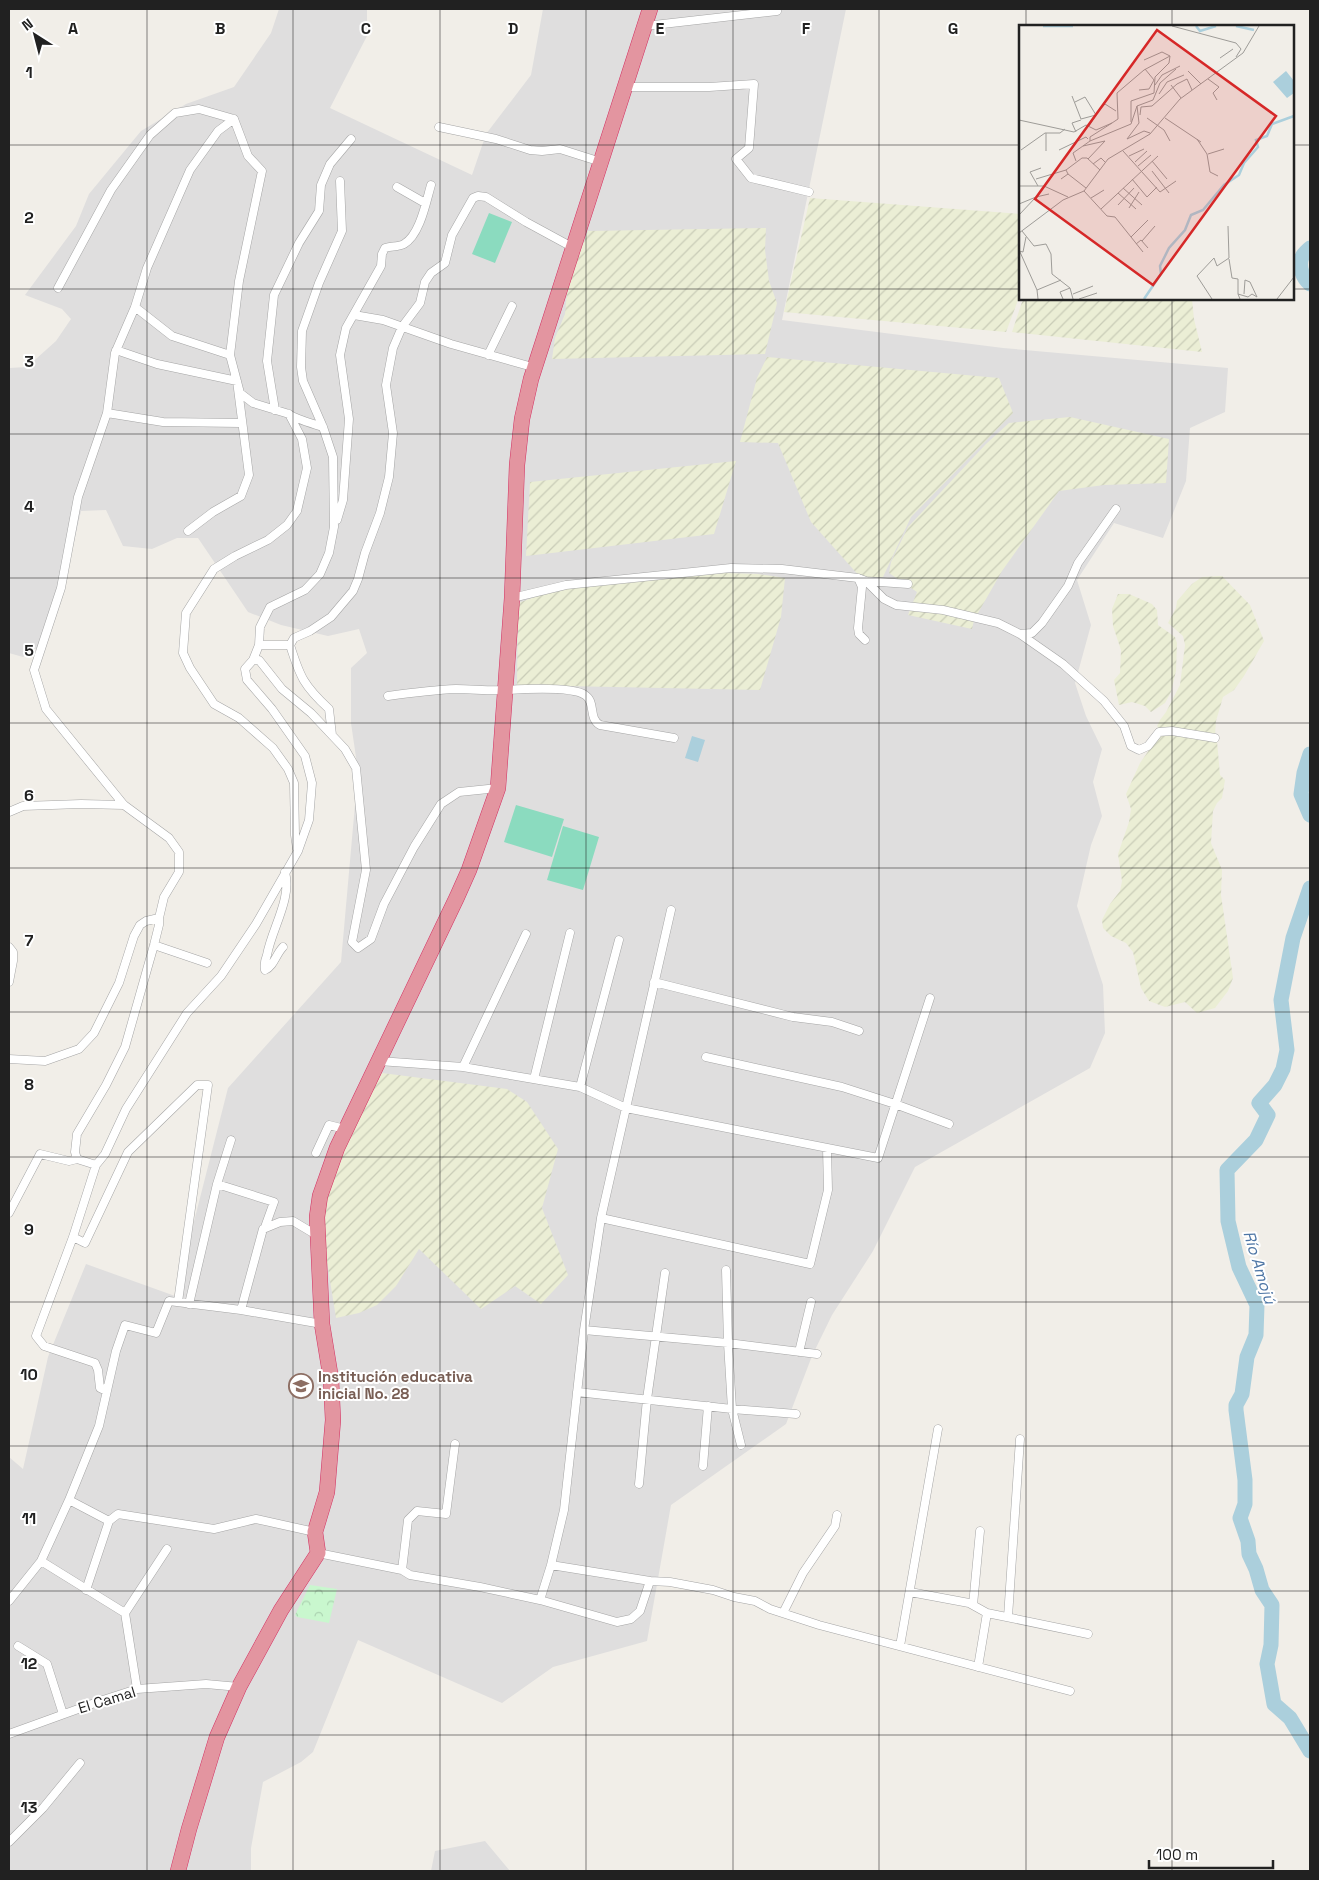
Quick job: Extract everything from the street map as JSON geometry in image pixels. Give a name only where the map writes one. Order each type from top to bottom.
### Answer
[{"type":"highway","points":[[178,1871],[188,1829],[217,1737],[239,1687],[281,1610],[318,1553],[315,1532],[327,1492],[334,1420],[331,1379],[322,1324],[317,1217],[320,1196],[345,1129],[460,890],[498,788],[512,598],[517,465],[522,419],[531,379],[536,368],[572,247],[650,9]]},
{"type":"street","points":[[645,26],[777,11]]},
{"type":"street","points":[[625,87],[708,87],[754,84],[749,148],[736,159],[751,178],[808,192]]},
{"type":"street","points":[[58,288],[111,190],[150,135],[175,113],[199,110],[234,119]]},
{"type":"street","points":[[77,1159],[75,1152],[77,1134],[125,1047],[154,945],[164,897],[179,872],[179,852],[169,838],[124,805],[46,709],[34,670],[62,588],[78,497],[107,412],[116,350],[135,307],[147,268],[190,170],[218,131],[234,119]]},
{"type":"street","points":[[234,119],[248,156],[262,172],[239,281],[230,355],[240,393],[253,403],[323,427]]},
{"type":"street","points":[[438,127],[496,139],[530,150],[560,149],[601,162]]},
{"type":"street","points":[[275,410],[267,362],[274,295],[299,243],[319,211],[321,185],[330,164],[351,139]]},
{"type":"street","points":[[322,1324],[241,1310],[169,1301],[156,1333],[125,1325],[106,1391],[100,1388],[98,1370],[95,1363],[44,1346],[36,1336],[73,1236],[96,1165],[105,1154],[126,1109],[187,1013],[221,976],[256,924],[298,851],[309,820],[312,783],[305,756],[272,709],[248,680],[245,669],[252,660],[259,645],[260,628],[270,607],[305,590],[320,574],[330,553],[334,527],[333,457],[323,427],[303,381],[300,367],[302,331],[319,283],[342,231],[340,181]]},
{"type":"street","points":[[334,527],[343,500],[348,419],[340,355],[346,328],[381,266],[382,254],[385,248],[397,247],[406,243],[417,230],[431,185]]},
{"type":"street","points":[[397,187],[426,203]]},
{"type":"street","points":[[332,734],[329,709],[311,692],[300,677],[290,645],[294,638],[310,631],[331,617],[352,591],[358,579],[365,553],[380,513],[389,477],[393,433],[386,385],[393,348],[402,327],[420,303],[425,282],[444,263],[452,235],[473,198],[478,196],[486,197],[526,222],[572,247]]},
{"type":"street","points":[[488,355],[512,306]]},
{"type":"street","points":[[135,307],[172,336],[230,355]]},
{"type":"street","points":[[354,315],[377,318],[488,355],[536,368]]},
{"type":"street","points":[[116,350],[157,364],[237,381]]},
{"type":"street","points":[[188,531],[213,512],[242,496],[249,475],[237,381]]},
{"type":"street","points":[[107,412],[163,422],[241,423]]},
{"type":"street","points":[[289,414],[302,439],[307,468],[297,511],[287,525],[268,540],[235,556],[214,569],[186,613],[183,653],[190,668],[214,704],[239,718],[273,748],[288,769],[294,783],[295,835],[298,851]]},
{"type":"street","points":[[1020,634],[1032,633],[1042,623],[1068,586],[1078,563],[1116,509]]},
{"type":"street","points":[[512,598],[566,585],[731,568],[782,569],[908,584]]},
{"type":"street","points":[[862,579],[884,599],[896,605],[942,610],[998,624],[1020,634],[1064,664],[1104,702],[1124,726],[1131,746],[1139,750],[1148,746],[1159,732],[1172,731],[1215,738]]},
{"type":"street","points":[[862,579],[858,628],[859,634],[865,640]]},
{"type":"street","points":[[259,645],[290,645]]},
{"type":"street","points":[[252,660],[259,660],[282,689],[311,713],[332,734],[345,749],[356,768],[366,870],[352,942],[358,948],[371,939],[384,904],[414,847],[441,804],[459,792],[498,788]]},
{"type":"street","points":[[388,696],[456,689],[505,690],[526,688],[581,694],[588,698],[593,719],[600,725],[674,738]]},
{"type":"street","points":[[9,812],[23,806],[124,805]]},
{"type":"street","points":[[283,947],[268,968],[264,970],[269,943],[285,897],[288,881],[286,872]]},
{"type":"street","points":[[540,1600],[551,1565],[564,1510],[584,1330],[601,1218],[671,910]]},
{"type":"street","points":[[9,1059],[45,1061],[79,1048],[94,1033],[120,983],[134,936],[140,925],[146,921],[159,918]]},
{"type":"street","points":[[534,1079],[570,933]]},
{"type":"street","points":[[463,1067],[526,934]]},
{"type":"street","points":[[580,1087],[619,940]]},
{"type":"street","points":[[154,945],[207,963]]},
{"type":"street","points":[[9,947],[13,952],[13,961],[9,982]]},
{"type":"street","points":[[654,982],[793,1017],[832,1022],[859,1031]]},
{"type":"street","points":[[379,1061],[463,1067],[580,1087],[626,1108],[878,1158],[930,998]]},
{"type":"street","points":[[706,1057],[842,1087],[949,1124]]},
{"type":"street","points":[[73,1236],[85,1242],[128,1152],[197,1085],[208,1085],[178,1302]]},
{"type":"street","points":[[316,1153],[329,1125],[345,1129]]},
{"type":"street","points":[[189,1304],[217,1184],[231,1140]]},
{"type":"street","points":[[601,1218],[810,1264],[828,1190],[827,1148]]},
{"type":"street","points":[[9,1213],[40,1154],[69,1161],[77,1159],[96,1165]]},
{"type":"street","points":[[217,1184],[274,1202],[261,1233],[241,1310]]},
{"type":"street","points":[[265,1227],[280,1222],[293,1221],[318,1236]]},
{"type":"street","points":[[726,1270],[732,1409],[741,1444]]},
{"type":"street","points":[[639,1484],[647,1398],[666,1273]]},
{"type":"street","points":[[799,1352],[811,1302]]},
{"type":"street","points":[[584,1330],[728,1343],[817,1354]]},
{"type":"street","points":[[9,1601],[41,1561],[69,1500],[99,1426],[116,1351]]},
{"type":"street","points":[[577,1392],[796,1414]]},
{"type":"street","points":[[703,1466],[708,1406]]},
{"type":"street","points":[[900,1646],[938,1428]]},
{"type":"street","points":[[1008,1617],[1020,1439]]},
{"type":"street","points":[[402,1570],[408,1520],[417,1511],[446,1514],[455,1444]]},
{"type":"street","points":[[69,1500],[109,1520]]},
{"type":"street","points":[[86,1590],[109,1520],[118,1514],[214,1529],[256,1519],[315,1532]]},
{"type":"street","points":[[783,1613],[804,1573],[834,1526],[837,1514]]},
{"type":"street","points":[[973,1605],[980,1531]]},
{"type":"street","points":[[137,1689],[126,1613],[167,1549]]},
{"type":"street","points":[[318,1553],[402,1570],[410,1575],[540,1600],[616,1622],[631,1619],[640,1611],[650,1581]]},
{"type":"street","points":[[41,1561],[126,1613]]},
{"type":"street","points":[[551,1565],[713,1590],[755,1601],[819,1625],[1070,1691]]},
{"type":"street","points":[[910,1592],[969,1603],[987,1613],[1088,1634]]},
{"type":"street","points":[[978,1667],[987,1613]]},
{"type":"street","points":[[18,1646],[46,1664],[63,1714]]},
{"type":"street","name":"El Camal","points":[[9,1734],[137,1689],[206,1684],[239,1687]]},
{"type":"street","points":[[9,1842],[43,1808],[80,1764]]},
{"type":"shaded area","points":[[279,9],[367,9],[367,36],[330,108],[472,175],[486,134],[531,75],[543,9],[846,9],[782,320],[1003,348],[1228,368],[1225,412],[1190,428],[1186,481],[1163,538],[1114,523],[1077,580],[1091,625],[1075,683],[1086,716],[1102,749],[1093,782],[1102,816],[1091,845],[1077,906],[1103,985],[1105,1033],[1090,1068],[915,1167],[873,1251],[832,1315],[812,1356],[786,1424],[671,1505],[647,1641],[553,1667],[502,1703],[358,1640],[313,1752],[301,1762],[263,1782],[251,1848],[251,1871],[9,1871],[9,1457],[23,1469],[48,1357],[86,1264],[175,1296],[228,1088],[341,962],[358,771],[351,723],[351,668],[367,653],[359,629],[328,636],[281,625],[248,612],[198,538],[177,538],[152,549],[123,546],[106,510],[81,511],[67,573],[46,642],[23,657],[9,653],[9,368],[27,367],[56,341],[71,319],[62,309],[25,295],[76,226],[89,194],[141,131],[186,104],[234,87],[271,33]]},
{"type":"shaded area","points":[[485,1841],[510,1871],[431,1871],[435,1851]]},
{"type":"green space","points":[[810,198],[1019,214],[1019,298],[1006,332],[784,312]]},
{"type":"green space","points":[[489,213],[512,222],[495,263],[472,254]]},
{"type":"green space","points":[[766,228],[765,250],[769,281],[777,303],[765,354],[552,359],[555,338],[565,314],[568,283],[588,231]]},
{"type":"green space","points":[[1023,300],[1192,300],[1194,319],[1202,352],[1012,332]]},
{"type":"green space","points":[[767,357],[999,378],[1013,413],[911,517],[883,577],[861,578],[811,522],[778,443],[740,442],[757,378]]},
{"type":"green space","points":[[1070,417],[1169,439],[1166,483],[1104,485],[1059,491],[1002,571],[974,620],[972,629],[908,615],[917,592],[889,573],[891,562],[908,527],[986,444],[1009,423]]},
{"type":"green space","points":[[736,461],[714,534],[526,556],[530,482]]},
{"type":"green space","points":[[725,573],[758,574],[785,578],[781,617],[760,690],[517,685],[518,603],[560,588]]},
{"type":"green space","points":[[1222,576],[1250,605],[1264,641],[1234,690],[1223,697],[1216,721],[1215,735],[1160,730],[1157,726],[1180,685],[1185,645],[1183,636],[1168,623],[1176,608],[1177,601],[1192,584],[1202,577]]},
{"type":"green space","points":[[1118,594],[1129,594],[1152,604],[1157,610],[1158,625],[1175,637],[1177,643],[1176,671],[1171,692],[1165,703],[1151,712],[1145,706],[1132,702],[1119,705],[1114,680],[1120,673],[1121,650],[1113,626],[1112,609]]},
{"type":"green space","points":[[1161,733],[1217,741],[1220,775],[1225,780],[1222,798],[1213,811],[1211,843],[1222,870],[1221,895],[1233,978],[1228,991],[1215,1008],[1197,1013],[1185,1002],[1165,1007],[1149,1001],[1141,988],[1133,952],[1126,943],[1111,936],[1103,928],[1102,920],[1110,904],[1120,891],[1122,881],[1118,854],[1129,822],[1131,809],[1126,794],[1140,763]]},
{"type":"green space","points":[[516,805],[564,819],[552,857],[504,842]]},
{"type":"green space","points":[[563,826],[599,837],[583,890],[547,880]]},
{"type":"green space","points":[[382,1073],[507,1089],[527,1102],[558,1149],[542,1208],[568,1275],[541,1304],[515,1286],[481,1309],[419,1249],[396,1286],[377,1305],[359,1313],[336,1318],[323,1237],[328,1179],[354,1120]]},
{"type":"green space","points":[[310,1585],[337,1589],[329,1623],[295,1615]]},
{"type":"water","points":[[692,736],[705,740],[698,762],[685,758]]},
{"type":"waterway","name":"Río Amojú","points":[[1310,248],[1301,261],[1303,275],[1310,284]]},
{"type":"waterway","name":"Río Amojú","points":[[1310,754],[1304,773],[1301,794],[1310,815]]},
{"type":"waterway","name":"Río Amojú","points":[[1310,888],[1293,938],[1281,1000],[1287,1050],[1283,1069],[1275,1085],[1259,1103],[1268,1115],[1256,1140],[1227,1170],[1228,1221],[1239,1267],[1257,1305],[1256,1335],[1247,1357],[1242,1394],[1236,1405],[1245,1480],[1245,1504],[1240,1518],[1248,1541],[1249,1554],[1262,1590],[1272,1605],[1271,1645],[1267,1664],[1274,1704],[1290,1718],[1310,1751]]},
{"type":"place","name":"Institución educativa inicial No. 28","points":[[301,1386]]}]
